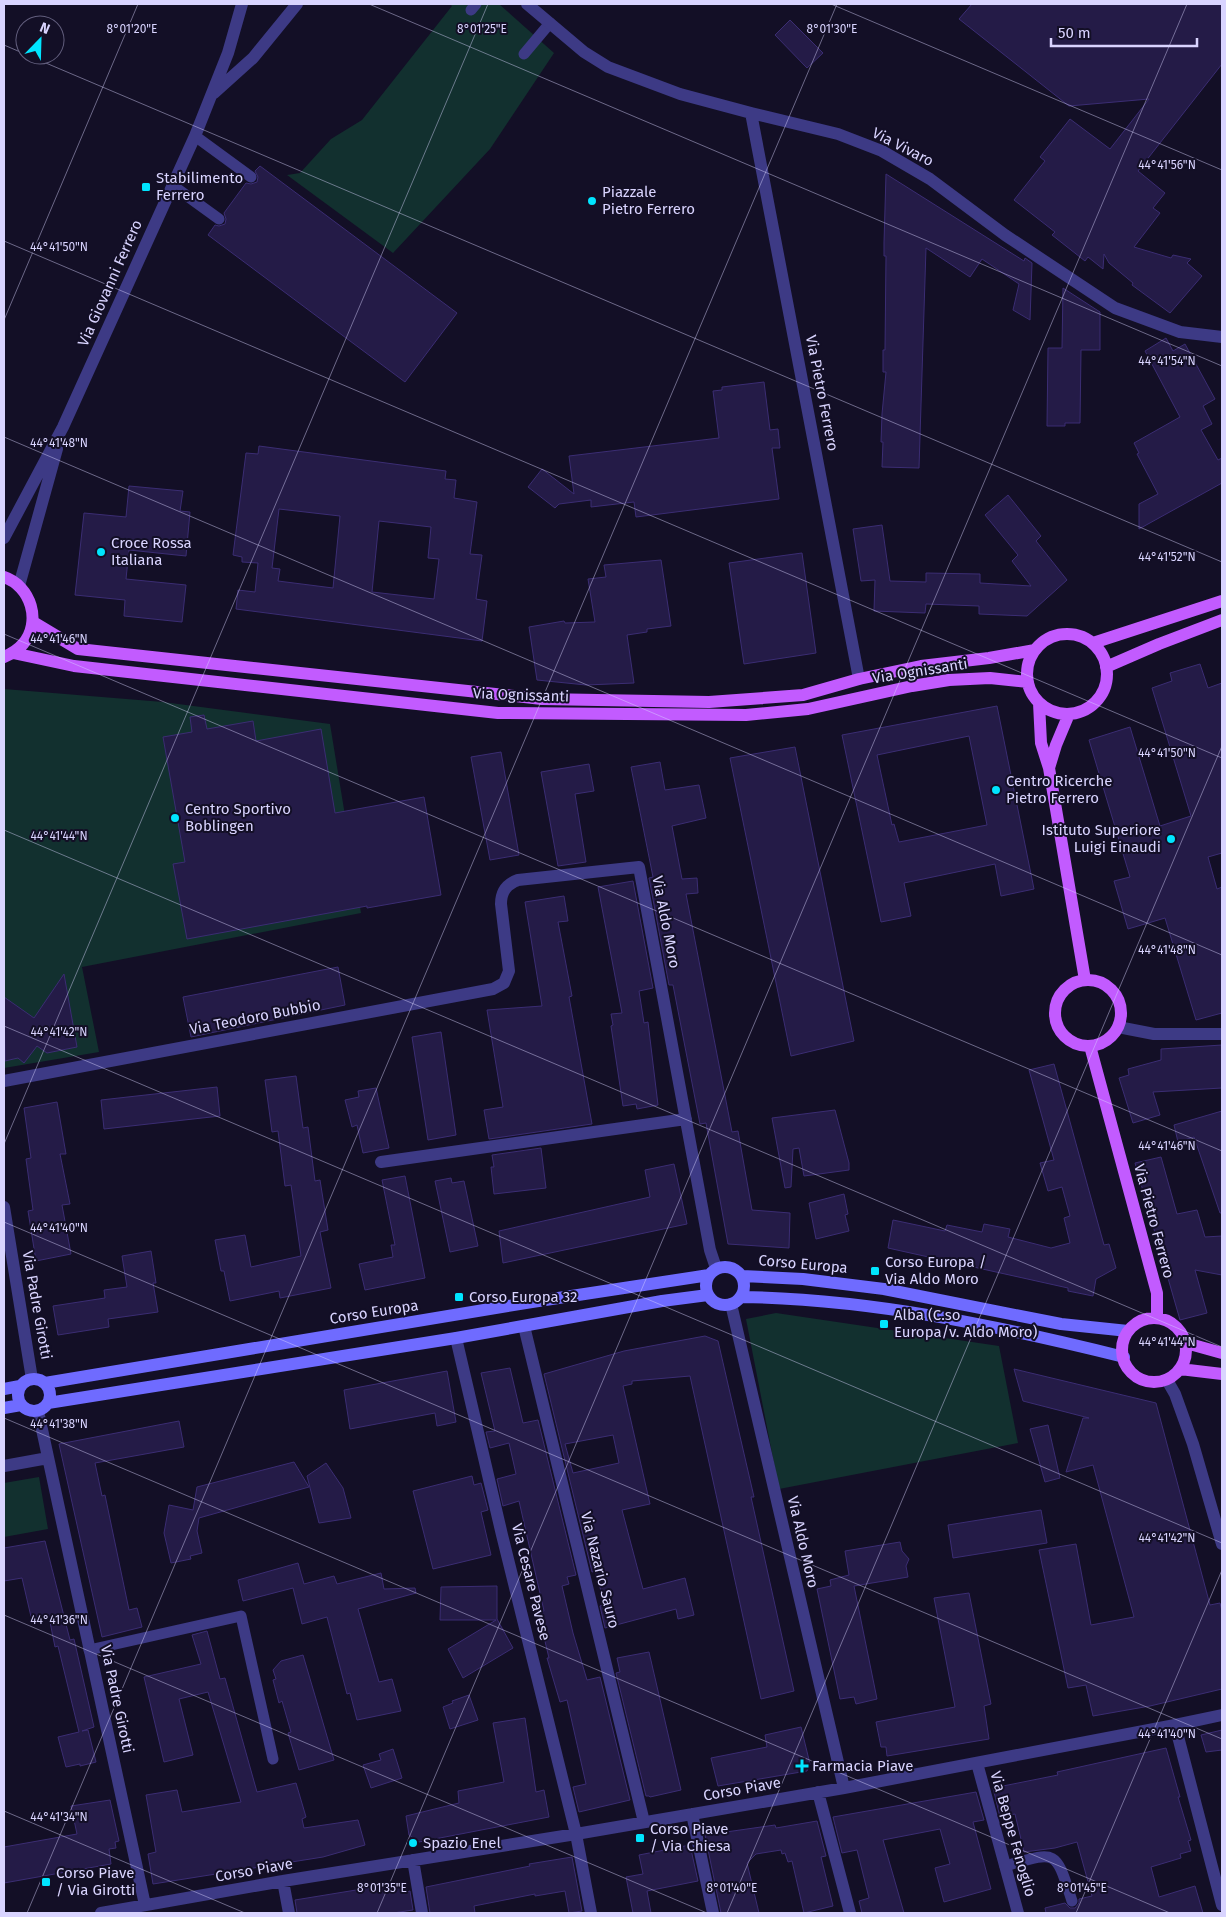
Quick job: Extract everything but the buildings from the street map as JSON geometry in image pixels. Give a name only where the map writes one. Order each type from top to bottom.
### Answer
[{"type":"main road","points":[[4,577],[19,586],[28,596],[33,622],[30,634],[23,645],[8,655]]},
{"type":"main road","points":[[1093,644],[1222,601]]},
{"type":"main road","points":[[1106,667],[1222,620]]},
{"type":"main road","name":"Via Ognissanti","points":[[33,622],[78,649],[542,699],[709,702],[803,695],[859,679],[921,666],[989,658],[1035,650]]},
{"type":"main road","points":[[1069,634],[1081,637],[1093,644],[1104,658],[1106,667],[1105,685],[1100,696],[1081,711],[1068,714],[1053,711],[1039,703],[1032,693],[1027,671],[1029,660],[1035,650],[1044,641],[1056,636],[1069,634]]},
{"type":"main road","name":"Via Ognissanti","points":[[8,655],[74,666],[498,713],[746,715],[808,709],[912,686],[950,680],[990,678],[1028,682]]},
{"type":"main road","points":[[1039,703],[1041,743],[1050,768],[1085,980]]},
{"type":"main road","points":[[1050,768],[1056,745],[1068,714]]},
{"type":"main road","points":[[1085,980],[1096,981],[1107,986],[1115,994],[1120,1010],[1118,1027],[1111,1037],[1101,1043],[1090,1046],[1077,1044],[1066,1038],[1058,1028],[1054,1016],[1056,1003],[1062,991],[1072,983],[1085,980]]},
{"type":"main road","name":"Via Pietro Ferrero","points":[[1090,1046],[1157,1293],[1157,1318]]},
{"type":"main road","name":"Corso Europa","points":[[4,1389],[20,1386],[23,1382],[532,1302],[713,1272],[729,1266],[742,1276],[745,1286],[742,1296]]},
{"type":"main road","points":[[713,1272],[706,1283],[708,1295],[718,1304],[731,1304],[742,1296],[802,1298],[882,1307],[1060,1341],[1124,1357]]},
{"type":"main road","name":"Corso Europa","points":[[742,1276],[804,1279],[884,1289],[1061,1324],[1128,1332]]},
{"type":"main road","points":[[20,1386],[18,1396],[21,1405],[29,1410],[43,1406],[456,1338],[662,1301],[708,1295]]},
{"type":"main road","points":[[1157,1318],[1167,1320],[1175,1326],[1182,1334],[1186,1343],[1184,1362],[1180,1369],[1167,1380],[1157,1382],[1146,1381],[1136,1377],[1128,1370],[1122,1350],[1123,1341],[1136,1324],[1146,1319],[1157,1318]]},
{"type":"main road","points":[[1186,1343],[1222,1353]]},
{"type":"main road","points":[[1180,1369],[1222,1374]]},
{"type":"main road","points":[[39,1381],[50,1392],[43,1406]]},
{"type":"main road","points":[[4,1408],[21,1405]]},
{"type":"street","name":"Via Giovanni Ferrero","points":[[4,538],[63,427],[195,136],[228,53],[242,4]]},
{"type":"street","name":"Via Giovanni Ferrero","points":[[210,97],[253,58],[297,4]]},
{"type":"street","name":"Via Vivaro","points":[[528,4],[584,52],[608,67],[680,94],[838,134],[882,151],[930,179],[1005,235],[1115,308],[1180,332],[1222,337]]},
{"type":"street","name":"Via Pietro Ferrero","points":[[751,113],[859,679]]},
{"type":"street","name":"Via Giovanni Ferrero","points":[[19,586],[63,427]]},
{"type":"street","name":"Via Aldo Moro","points":[[508,978],[509,971],[501,897],[507,886],[518,880],[639,867],[713,1272]]},
{"type":"street","name":"Via Teodoro Bubbio","points":[[4,1081],[493,989],[499,987],[508,978]]},
{"type":"street","points":[[1118,1027],[1154,1034],[1222,1034]]},
{"type":"street","points":[[381,1162],[686,1119]]},
{"type":"street","name":"Via Padre Girotti","points":[[4,1207],[39,1381]]},
{"type":"street","name":"Via Aldo Moro","points":[[731,1304],[844,1788]]},
{"type":"street","name":"Via Nazario Sauro","points":[[524,1326],[644,1822]]},
{"type":"street","name":"Via Cesare Pavese","points":[[456,1338],[502,1535],[576,1834],[591,1913]]},
{"type":"street","points":[[1167,1380],[1175,1394],[1193,1444],[1222,1544]]},
{"type":"street","name":"Via Padre Girotti","points":[[43,1406],[48,1458],[89,1650],[148,1905]]},
{"type":"street","points":[[4,1466],[48,1458]]},
{"type":"street","name":"Corso Piave","points":[[101,1913],[120,1912],[148,1905],[283,1881],[576,1834],[844,1788],[977,1764],[1222,1715]]},
{"type":"street","points":[[1175,1725],[1219,1879],[1222,1905]]},
{"type":"street","name":"Via Beppe Fenoglio","points":[[977,1764],[1018,1913]]},
{"type":"street","points":[[818,1792],[850,1913]]},
{"type":"street","points":[[692,1814],[713,1913]]},
{"type":"street","points":[[412,1860],[422,1913]]},
{"type":"street","points":[[283,1881],[289,1913]]},
{"type":"lane","points":[[524,54],[550,23]]},
{"type":"lane","points":[[195,136],[251,177]]},
{"type":"lane","points":[[172,185],[219,219]]},
{"type":"lane","points":[[89,1650],[241,1616],[274,1759]]},
{"type":"lane","points":[[1005,1866],[1040,1856],[1054,1859],[1060,1865],[1072,1901]]},
{"type":"green space","points":[[450,4],[499,4],[554,53],[490,149],[393,253],[287,175],[300,173],[331,139],[362,120],[452,6]]},
{"type":"green space","name":"Centro Sportivo Boblingen","points":[[4,689],[163,702],[330,724],[361,913],[82,967],[99,1052],[4,1068]]},
{"type":"green space","points":[[776,1313],[999,1346],[1018,1443],[779,1489],[746,1319]]},
{"type":"green space","points":[[39,1477],[48,1529],[4,1537],[4,1483]]},
{"type":"place","name":"Stabilimento Ferrero","points":[[146,187]]},
{"type":"place","name":"Piazzale Pietro Ferrero","points":[[592,201]]},
{"type":"place","name":"Croce Rossa Italiana","points":[[101,552]]},
{"type":"place","name":"Centro Ricerche Pietro Ferrero","points":[[996,790]]},
{"type":"place","name":"Centro Sportivo Boblingen","points":[[175,818]]},
{"type":"place","name":"Istituto Superiore Luigi Einaudi","points":[[1171,839]]},
{"type":"place","name":"Corso Europa / Via Aldo Moro","points":[[875,1271]]},
{"type":"place","name":"Corso Europa 32","points":[[459,1297]]},
{"type":"place","name":"Alba (C.so Europa/v. Aldo Moro)","points":[[884,1324]]},
{"type":"place","name":"Farmacia Piave","points":[[802,1766]]},
{"type":"place","name":"Corso Piave / Via Chiesa","points":[[640,1838]]},
{"type":"place","name":"Spazio Enel","points":[[413,1843]]},
{"type":"place","name":"Corso Piave / Via Girotti","points":[[46,1882]]}]
